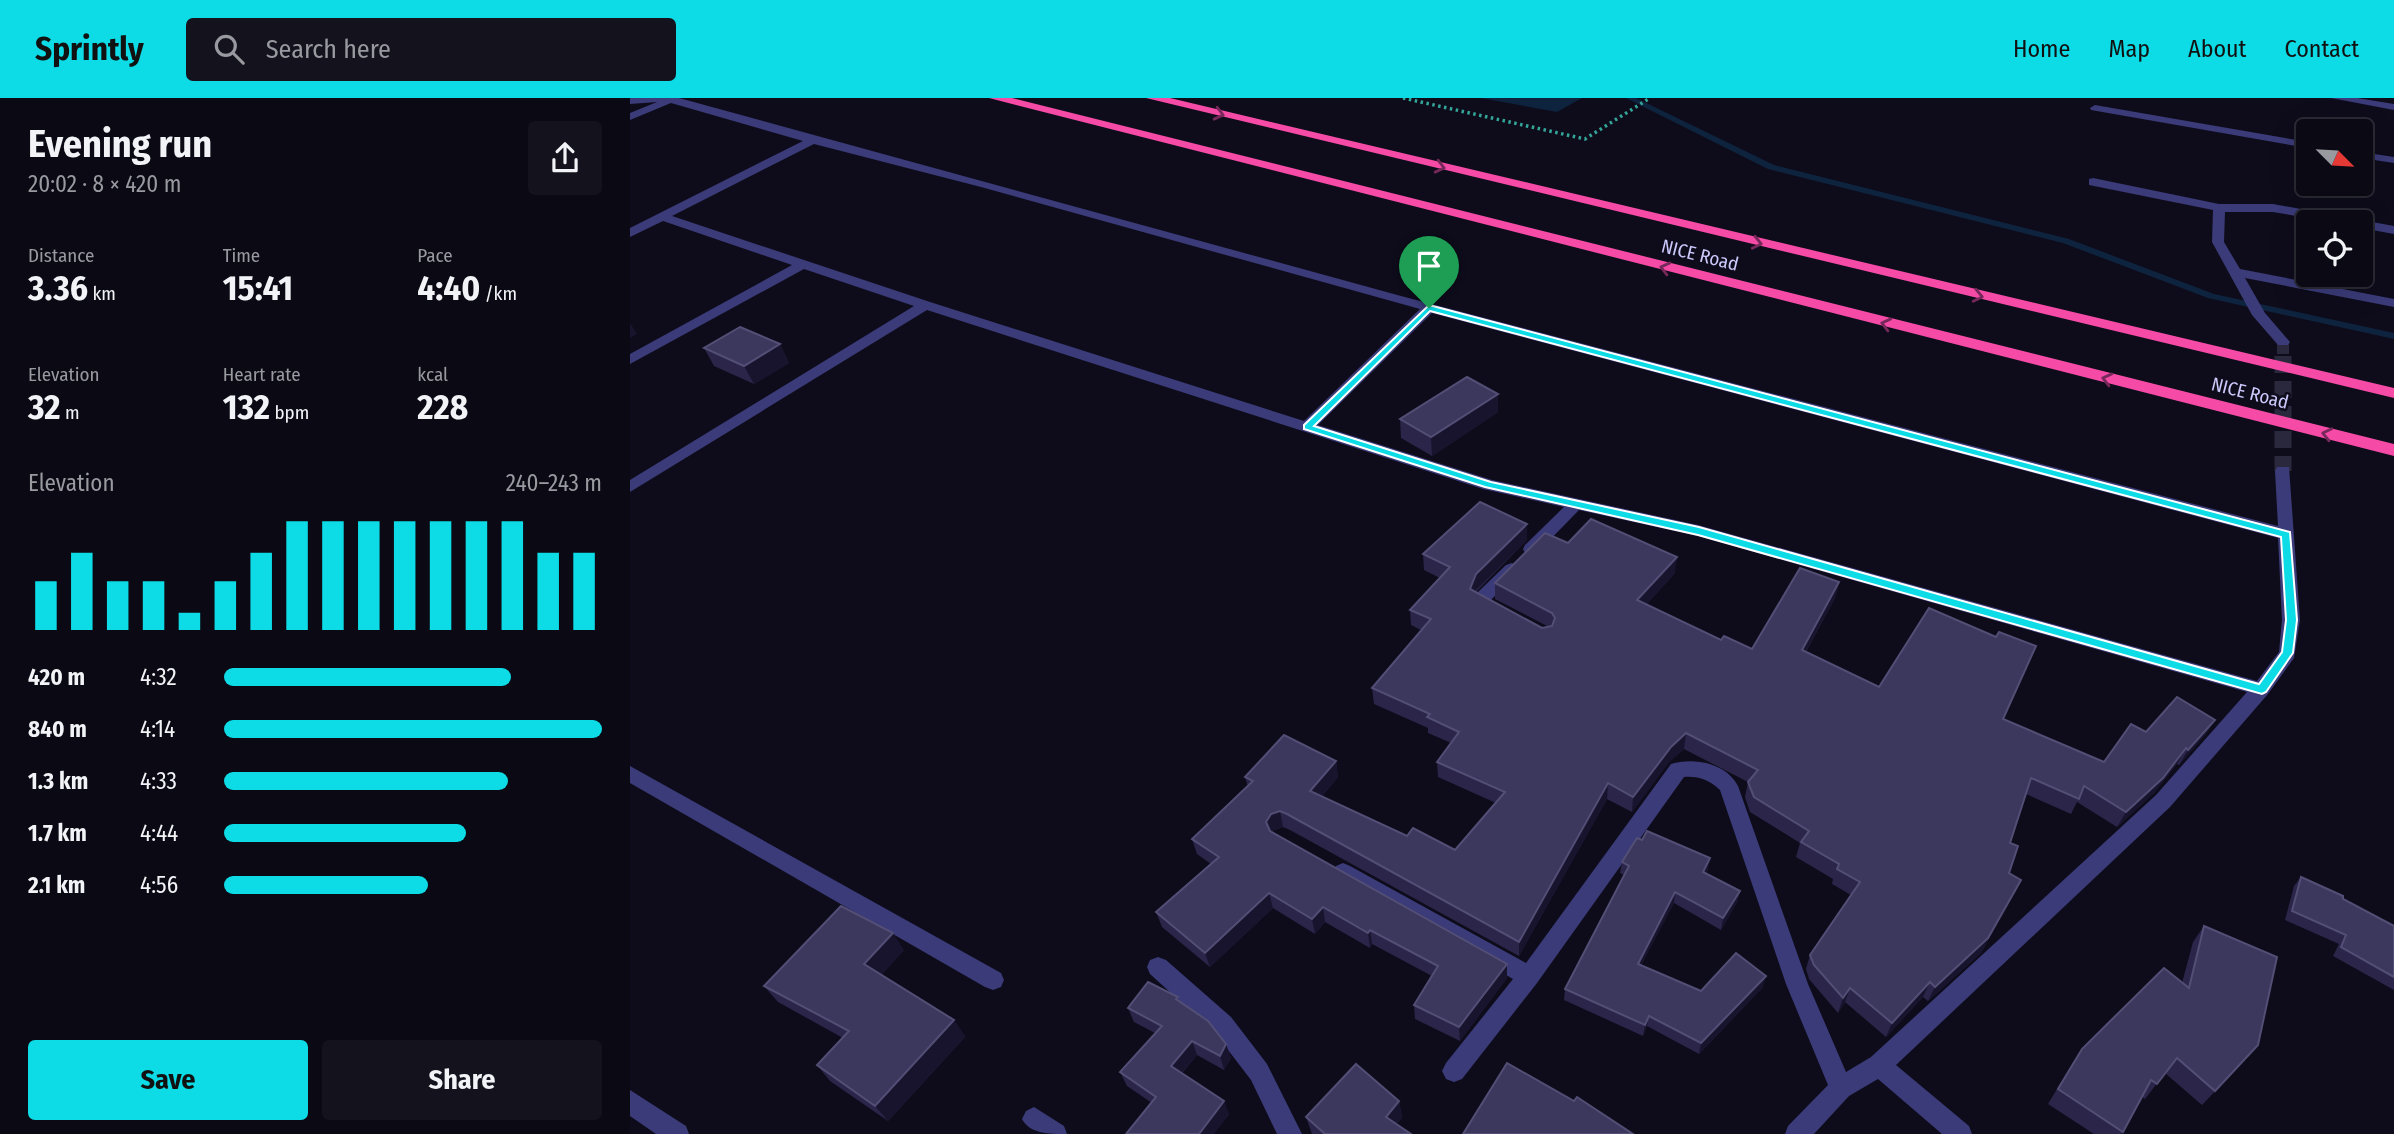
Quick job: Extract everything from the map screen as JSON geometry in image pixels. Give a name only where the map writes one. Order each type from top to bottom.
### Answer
[{"type":"highway","name":"NICE Road","points":[[996,98],[2394,450]]},
{"type":"highway","name":"NICE Road","points":[[1153,98],[2394,393]]},
{"type":"street","points":[[630,101],[649,98],[671,100],[1429,308],[2286,534]]},
{"type":"street","points":[[2336,98],[2394,107]]},
{"type":"street","points":[[630,117],[671,100]]},
{"type":"street","points":[[2095,108],[2296,143]]},
{"type":"street","points":[[630,233],[813,141]]},
{"type":"street","points":[[2373,157],[2394,160]]},
{"type":"street","points":[[2093,182],[2219,208],[2273,208],[2296,212]]},
{"type":"street","points":[[2219,208],[2218,242],[2259,314],[2283,342]]},
{"type":"street","points":[[662,217],[925,305],[1489,485],[1699,531],[2262,689]]},
{"type":"street","points":[[2373,226],[2394,230]]},
{"type":"street","points":[[630,360],[803,264]]},
{"type":"street","points":[[2235,272],[2394,303]]},
{"type":"street","points":[[630,487],[925,305]]},
{"type":"street","points":[[1307,427],[1429,308]]},
{"type":"street","points":[[1797,1134],[1841,1088],[1879,1065],[2163,801],[2262,689],[2288,653],[2291,620],[2283,471]]},
{"type":"street","points":[[1519,622],[1482,603],[1484,596],[1576,504]]},
{"type":"street","points":[[1454,1071],[1529,976],[1678,770],[1696,768],[1711,773],[1728,786],[1797,984],[1841,1088]]},
{"type":"street","points":[[630,774],[993,980]]},
{"type":"street","points":[[1329,864],[1529,976]]},
{"type":"street","points":[[1157,967],[1223,1025],[1259,1072],[1290,1134]]},
{"type":"street","points":[[1879,1065],[1960,1134]]},
{"type":"street","points":[[630,1102],[677,1134]]},
{"type":"street","points":[[1034,1119],[1055,1134]]},
{"type":"path","points":[[1403,98],[1585,139],[1649,98]]},
{"type":"water","points":[[1481,98],[1582,98],[1557,112]]},
{"type":"building","points":[[740,327],[780,344],[744,366],[704,348]]},
{"type":"building","points":[[1467,377],[1498,394],[1431,437],[1400,419]]},
{"type":"building","points":[[1480,502],[1527,524],[1476,574],[1470,589],[1542,628],[1552,626],[1555,618],[1552,613],[1495,583],[1545,533],[1568,543],[1591,519],[1677,557],[1637,600],[1721,640],[1724,636],[1752,649],[1800,568],[1839,582],[1802,650],[1879,687],[1929,608],[1996,637],[1999,632],[2036,646],[2003,719],[2104,762],[2131,724],[2146,732],[2177,697],[2215,720],[2188,750],[2186,748],[2163,778],[2126,812],[2084,786],[2079,799],[2031,778],[2010,843],[2018,846],[2009,873],[2021,880],[1988,938],[1935,987],[1930,982],[1892,1023],[1850,988],[1843,998],[1814,965],[1810,955],[1860,882],[1837,869],[1839,864],[1801,842],[1809,831],[1754,797],[1748,782],[1758,770],[1686,733],[1671,747],[1633,797],[1608,783],[1519,942],[1287,814],[1280,811],[1271,814],[1266,822],[1270,831],[1507,964],[1459,1027],[1414,1005],[1438,966],[1370,930],[1368,933],[1323,907],[1312,919],[1269,893],[1205,953],[1156,912],[1219,857],[1192,839],[1253,781],[1245,777],[1284,735],[1336,761],[1310,791],[1407,836],[1413,828],[1455,850],[1505,792],[1437,762],[1459,732],[1427,717],[1430,714],[1372,688],[1431,619],[1410,610],[1450,567],[1423,554]]},
{"type":"building","points":[[1647,831],[1710,858],[1703,872],[1740,891],[1723,918],[1675,892],[1638,964],[1701,991],[1736,953],[1766,976],[1701,1043],[1649,1016],[1645,1025],[1565,989],[1629,866],[1622,862],[1637,838],[1642,840]]},
{"type":"building","points":[[2301,877],[2343,896],[2343,899],[2394,926],[2394,977],[2341,947],[2346,935],[2292,911]]},
{"type":"building","points":[[841,906],[893,933],[864,964],[954,1020],[875,1106],[817,1065],[849,1031],[764,986]]},
{"type":"building","points":[[2204,926],[2277,957],[2258,1045],[2215,1091],[2177,1058],[2157,1084],[2151,1080],[2123,1132],[2058,1089],[2082,1049],[2164,968],[2189,988]]},
{"type":"building","points":[[1148,982],[1178,997],[1176,999],[1208,1021],[1226,1044],[1220,1056],[1192,1041],[1171,1066],[1224,1101],[1199,1134],[1126,1134],[1156,1097],[1120,1072],[1162,1026],[1128,1008]]},
{"type":"building","points":[[1507,1063],[1574,1101],[1577,1097],[1633,1134],[1463,1134]]},
{"type":"building","points":[[1356,1064],[1399,1101],[1386,1117],[1411,1134],[1325,1134],[1306,1117]]},
{"type":"waterway","points":[[1630,98],[1771,167],[2066,241],[2211,296],[2394,336]]},
{"type":"tunnel","points":[[2283,342],[2283,471]]},
{"type":"route","points":[[1429,308],[2286,534],[2291,620],[2288,653],[2262,689],[1699,531],[1489,485],[1307,427],[1429,308]]}]
